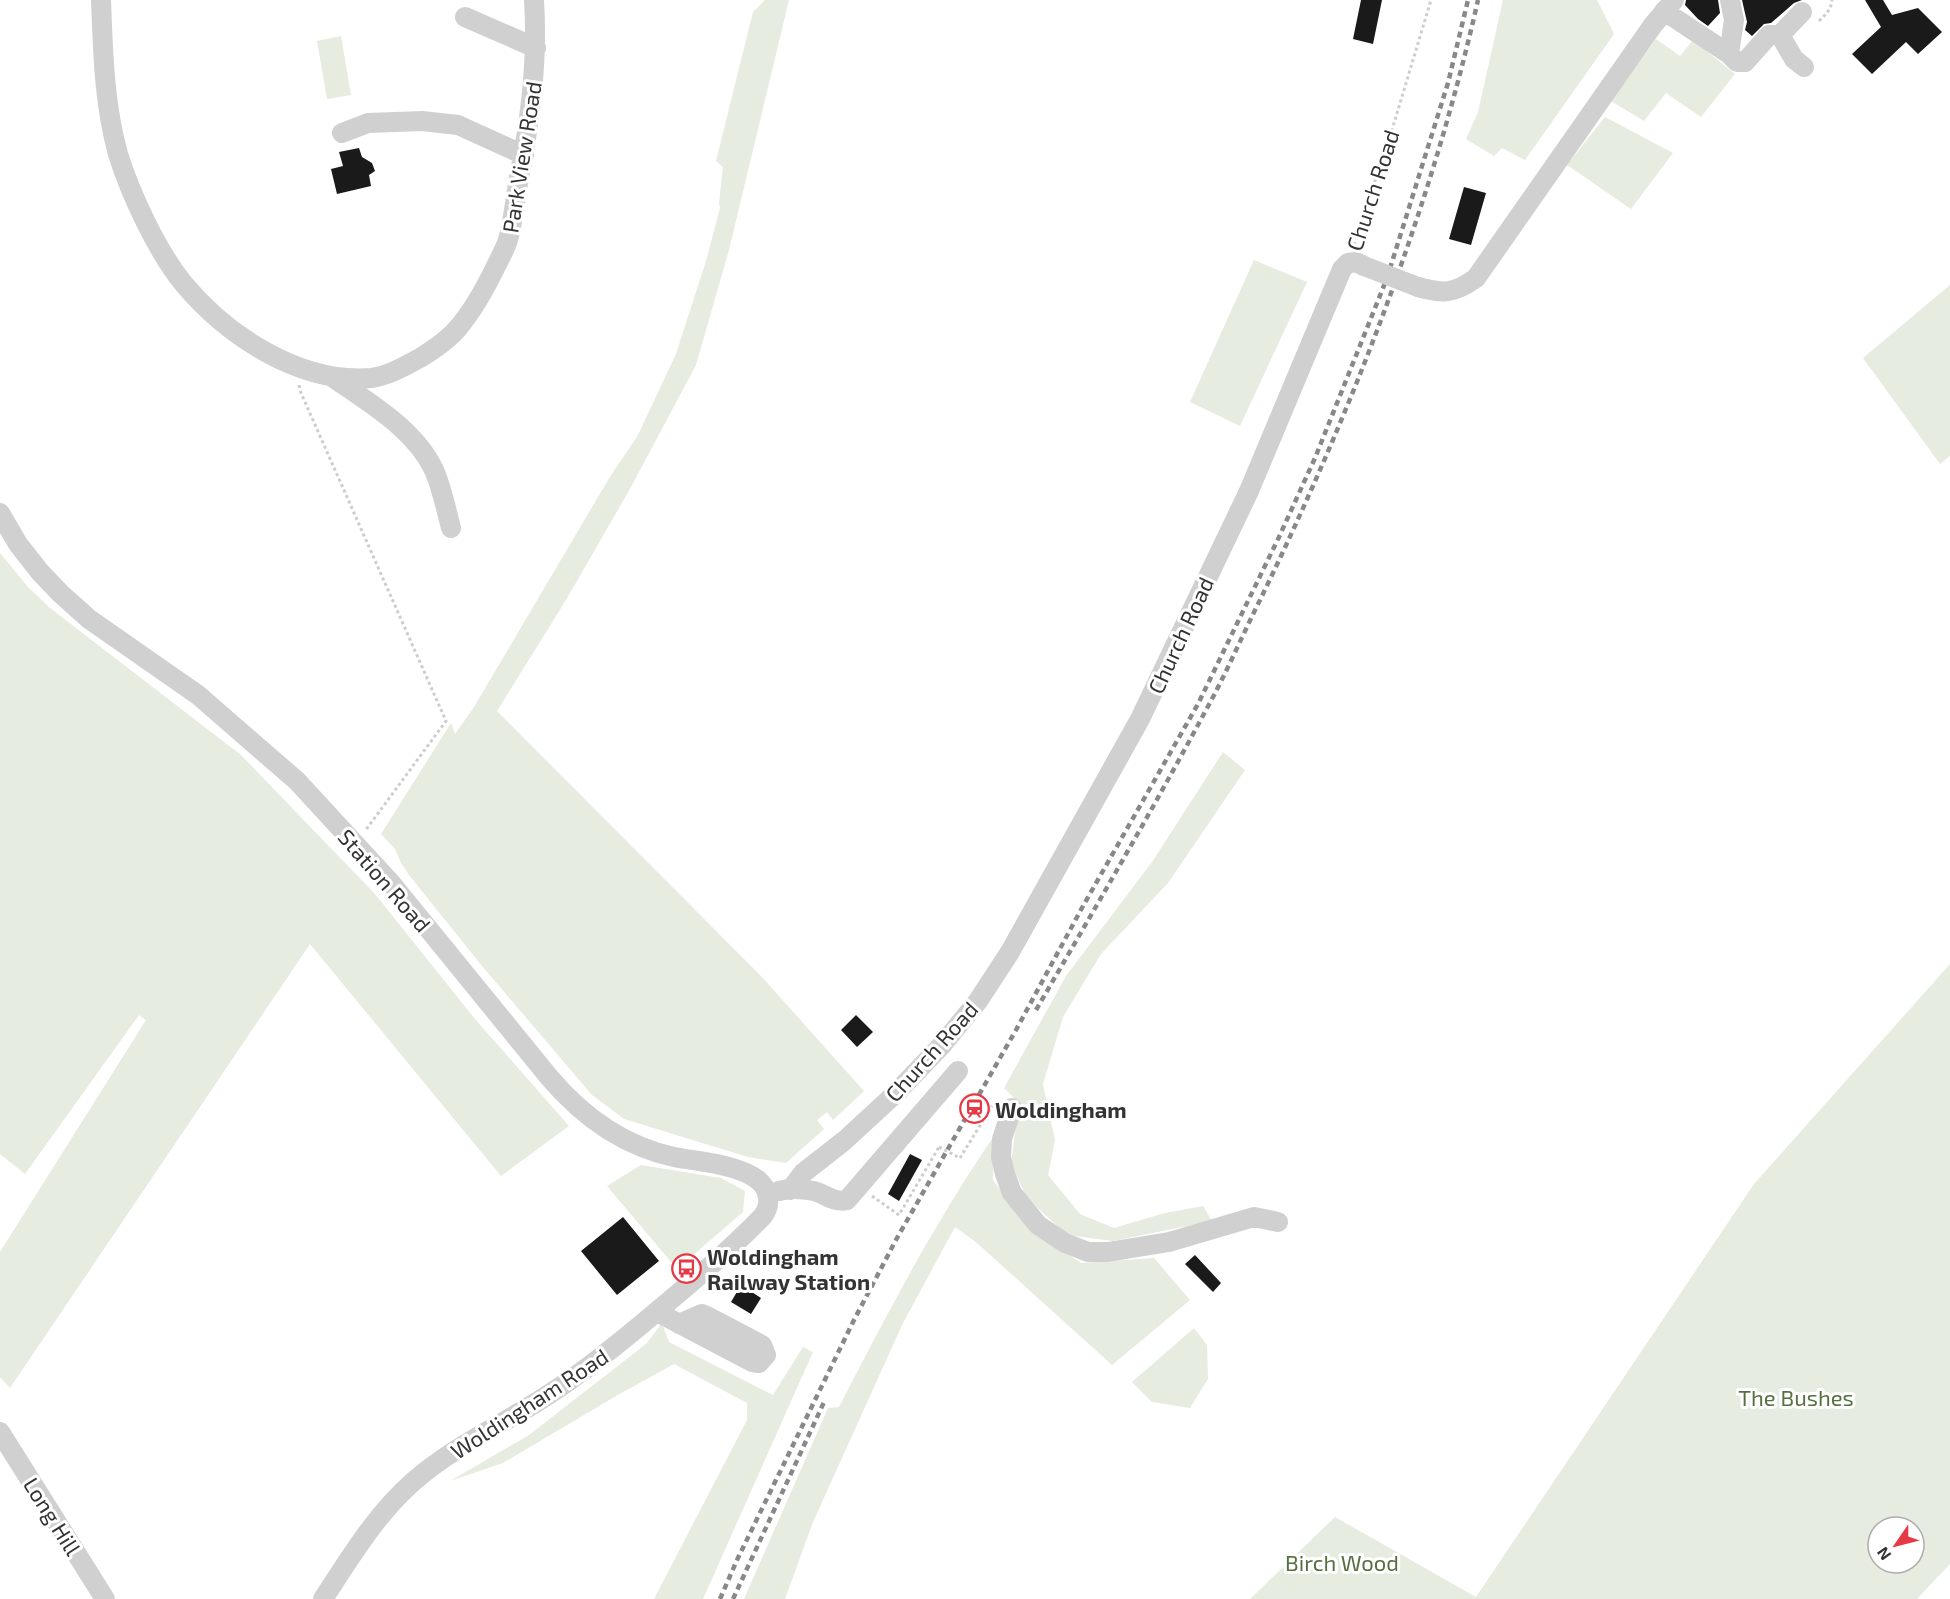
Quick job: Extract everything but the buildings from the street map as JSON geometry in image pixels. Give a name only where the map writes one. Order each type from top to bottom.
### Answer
[{"type":"street","name":"Park View Road","points":[[101,0],[103,66],[108,110],[118,155],[137,202],[158,243],[183,283],[219,319],[255,347],[300,368],[332,377],[373,378],[403,367],[430,352],[456,330],[479,301],[508,241],[524,155],[535,77],[534,0]]},
{"type":"street","points":[[1729,54],[1734,20],[1730,0]]},
{"type":"street","points":[[1356,264],[1434,292],[1448,292],[1464,287],[1476,278],[1669,6],[1737,62],[1745,62],[1769,35],[1780,35],[1808,19]]},
{"type":"street","points":[[465,17],[536,48]]},
{"type":"street","points":[[1733,27],[1758,46]]},
{"type":"street","points":[[1780,35],[1794,59],[1804,67]]},
{"type":"street","points":[[342,133],[368,123],[422,121],[458,126],[524,155]]},
{"type":"street","name":"Church Road","points":[[790,1190],[803,1173],[844,1141],[942,1045],[978,1000],[1010,952],[1140,719],[1249,491],[1339,276],[1356,264]]},
{"type":"street","points":[[332,377],[403,430],[424,452],[434,471],[452,528]]},
{"type":"street","name":"Station Road","points":[[0,513],[18,544],[39,572],[60,593],[89,619],[198,695],[297,781],[391,883],[549,1077],[578,1108],[613,1133],[650,1151],[748,1174],[760,1182],[768,1194]]},
{"type":"street","points":[[768,1194],[790,1190],[814,1191],[835,1201],[847,1200],[958,1071]]},
{"type":"street","points":[[1012,1108],[1002,1139],[1005,1174],[1012,1193],[1038,1225],[1065,1243],[1088,1252],[1108,1252],[1169,1242],[1254,1217],[1278,1222]]},
{"type":"street","name":"Woldingham Road","points":[[323,1599],[375,1523],[414,1480],[456,1450],[549,1395],[582,1372],[688,1287],[763,1216],[768,1207],[768,1194]]},
{"type":"street","points":[[657,1312],[679,1324]]},
{"type":"street","name":"Long Hill","points":[[0,1432],[104,1599]]},
{"type":"path","name":"Church Road","points":[[1356,264],[1398,109],[1431,0]]},
{"type":"path","points":[[1808,19],[1827,13],[1832,0]]},
{"type":"path","points":[[300,368],[298,380],[301,393],[446,721],[356,844]]},
{"type":"path","points":[[859,1188],[899,1215],[939,1147],[960,1158],[996,1099],[1012,1108]]},
{"type":"green space","points":[[765,0],[789,0],[729,250],[696,365],[631,487],[566,600],[497,711],[761,976],[864,1091],[833,1120],[827,1112],[817,1120],[824,1129],[786,1163],[748,1157],[624,1119],[592,1095],[482,966],[409,875],[395,849],[381,834],[451,723],[455,734],[474,707],[611,475],[637,437],[676,354],[706,261],[720,208],[723,167],[716,161],[753,12]]},
{"type":"green space","points":[[1503,0],[1597,0],[1614,34],[1525,160],[1502,148],[1494,156],[1466,139],[1478,112]]},
{"type":"green space","points":[[341,36],[351,95],[327,99],[317,41]]},
{"type":"green space","points":[[1656,39],[1680,56],[1693,40],[1735,74],[1701,117],[1666,93],[1644,121],[1611,101]]},
{"type":"green space","points":[[1605,117],[1673,153],[1631,209],[1567,165]]},
{"type":"green space","points":[[1254,260],[1307,282],[1240,426],[1190,402]]},
{"type":"green space","points":[[1950,285],[1950,456],[1940,464],[1863,358]]},
{"type":"green space","points":[[0,553],[28,587],[50,608],[241,755],[375,894],[475,1019],[569,1126],[501,1176],[310,944],[10,1388],[0,1377],[0,1252],[146,1020],[139,1015],[25,1174],[0,1154]]},
{"type":"green space","points":[[1223,752],[1245,770],[1168,883],[1101,954],[1063,1017],[1043,1084],[1055,1140],[1048,1175],[1080,1214],[1114,1228],[1165,1213],[1203,1206],[1212,1221],[1113,1241],[1067,1235],[1027,1198],[1011,1164],[1017,1117],[1014,1098],[1004,1088],[1066,976],[1152,862]]},
{"type":"green space","name":"The Bushes","points":[[1950,964],[1950,1564],[1917,1599],[1250,1599],[1335,1517],[1476,1597],[1754,1184]]},
{"type":"green space","points":[[994,1136],[993,1180],[1029,1228],[1081,1263],[1154,1258],[1190,1300],[1112,1365],[977,1243],[955,1227],[903,1323],[813,1522],[785,1599],[744,1599],[828,1408],[839,1407],[932,1235]]},
{"type":"green space","points":[[641,1165],[721,1178],[745,1191],[743,1212],[677,1269],[607,1186]]},
{"type":"green space","points":[[662,1323],[669,1342],[773,1395],[803,1347],[813,1352],[703,1599],[654,1599],[747,1420],[747,1403],[674,1364],[503,1463],[450,1481],[529,1435],[646,1344]]},
{"type":"green space","points":[[1194,1328],[1207,1345],[1208,1379],[1190,1408],[1152,1402],[1132,1382]]},
{"type":"railway","points":[[720,1599],[854,1320],[897,1238],[1198,704],[1279,537],[1315,458],[1387,278],[1448,83],[1468,0]]},
{"type":"railway","points":[[1036,1010],[1144,823],[1213,696],[1327,454],[1413,231],[1459,78],[1478,0]]},
{"type":"railway","points":[[733,1599],[825,1400]]},
{"type":"place","name":"Woldingham","points":[[974,1109]]},
{"type":"place","name":"Woldingham Railway Station","points":[[686,1269]]},
{"type":"park label","name":"Birch Wood","points":[[1342,1562]]}]
